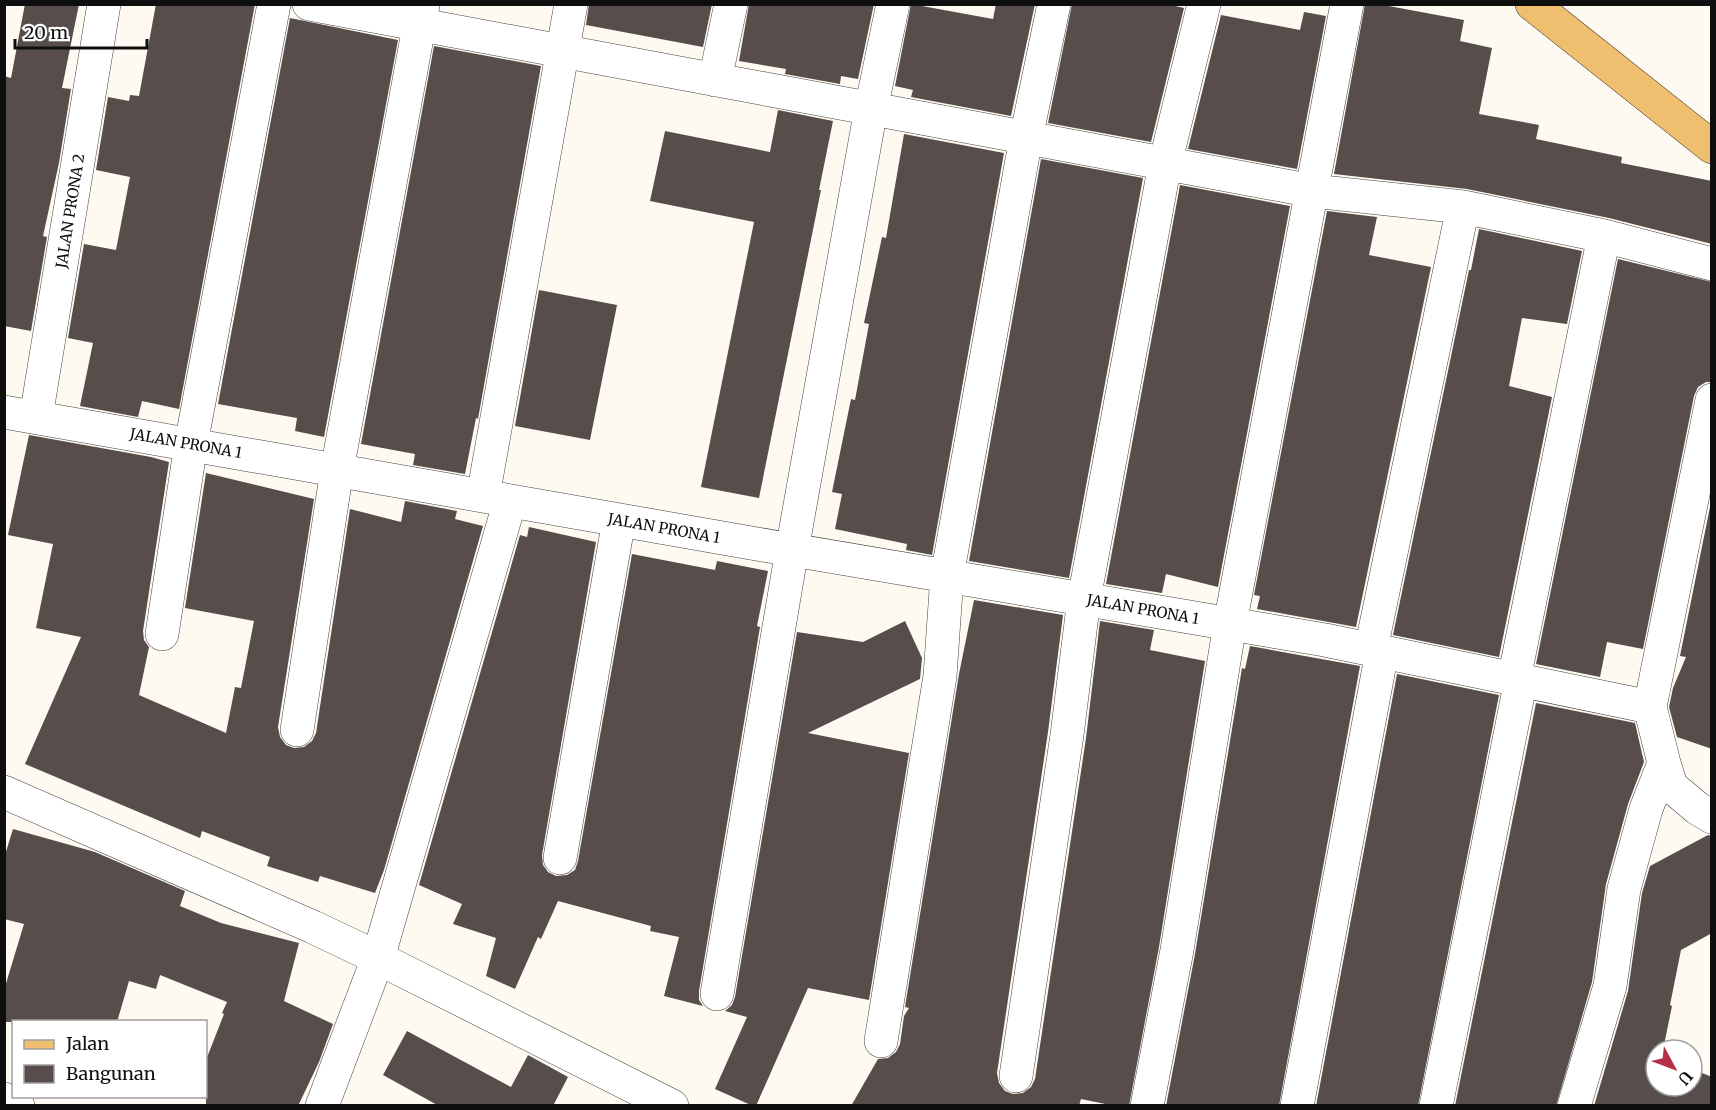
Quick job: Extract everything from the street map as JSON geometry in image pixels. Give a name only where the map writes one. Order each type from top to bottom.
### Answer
[{"type":"main road","points":[[1532,4],[1712,147]]},
{"type":"street","name":"JALAN PRONA 2","points":[[20,415],[104,4]]},
{"type":"street","points":[[162,634],[190,444],[274,4]]},
{"type":"street","points":[[309,4],[421,15],[562,52],[1313,191],[1463,207],[1604,236],[1712,264]]},
{"type":"street","points":[[322,1106],[378,958],[497,498],[571,4]]},
{"type":"street","points":[[715,80],[731,4]]},
{"type":"street","points":[[717,994],[792,550],[871,109],[893,4]]},
{"type":"street","points":[[881,1041],[940,676],[947,576],[1026,138],[1054,4]]},
{"type":"street","points":[[1016,1076],[1067,735],[1084,599],[1165,164],[1204,4]]},
{"type":"street","points":[[1147,1106],[1177,950],[1230,624],[1347,4]]},
{"type":"street","points":[[297,730],[337,470],[421,15]]},
{"type":"street","points":[[1297,1106],[1376,651],[1463,207]]},
{"type":"street","points":[[1436,1106],[1604,236]]},
{"type":"street","points":[[1712,400],[1650,707],[1671,786],[1697,808],[1712,817]]},
{"type":"street","name":"JALAN PRONA 1","points":[[20,415],[792,550],[1325,640],[1650,707]]},
{"type":"street","points":[[560,858],[619,519]]},
{"type":"street","points":[[1574,1106],[1610,986],[1624,889],[1646,809],[1664,763]]},
{"type":"street","points":[[4,792],[313,927],[672,1106]]},
{"type":"street","points":[[4,1099],[18,1106]]},
{"type":"building","points":[[25,4],[79,4],[62,88],[71,89],[59,163],[43,236],[47,237],[31,331],[4,326],[4,76],[11,78]]},
{"type":"building","points":[[156,4],[255,4],[179,409],[142,401],[138,417],[80,406],[93,343],[68,338],[84,244],[116,250],[130,177],[96,170],[108,97],[129,101],[130,95],[139,96]]},
{"type":"building","points":[[589,4],[712,4],[703,47],[586,25]]},
{"type":"building","points":[[749,4],[874,4],[858,79],[841,76],[840,84],[785,74],[786,69],[739,61]]},
{"type":"building","points":[[911,4],[993,19],[996,4],[1035,4],[1011,116],[911,97],[913,90],[895,86]]},
{"type":"building","points":[[1072,4],[1167,4],[1184,8],[1151,142],[1048,123]]},
{"type":"building","points":[[1365,4],[1378,4],[1464,20],[1460,41],[1492,48],[1479,114],[1539,125],[1536,139],[1622,157],[1621,163],[1712,181],[1712,244],[1609,218],[1467,189],[1334,174]]},
{"type":"building","points":[[1304,12],[1326,16],[1297,169],[1188,149],[1221,15],[1300,30]]},
{"type":"building","points":[[290,18],[398,40],[324,437],[295,431],[297,418],[218,404]]},
{"type":"building","points":[[434,46],[541,66],[478,419],[476,418],[465,474],[413,465],[415,454],[361,444]]},
{"type":"building","points":[[778,110],[833,121],[759,498],[701,487],[754,222],[650,201],[665,131],[770,152]]},
{"type":"building","points":[[904,134],[1004,153],[932,555],[906,550],[907,544],[835,529],[842,494],[832,492],[851,399],[855,400],[869,324],[864,323],[882,237],[886,238]]},
{"type":"building","points":[[1041,159],[1143,178],[1069,578],[969,561]]},
{"type":"building","points":[[1180,185],[1290,206],[1218,587],[1166,574],[1162,593],[1106,584]]},
{"type":"building","points":[[1327,211],[1377,217],[1369,255],[1431,267],[1356,627],[1257,609],[1260,596],[1254,595]]},
{"type":"building","points":[[1479,229],[1582,251],[1567,324],[1522,318],[1509,386],[1552,397],[1499,657],[1393,635]]},
{"type":"building","points":[[1618,259],[1712,282],[1712,382],[1706,382],[1698,387],[1694,396],[1643,649],[1607,642],[1600,677],[1536,664]]},
{"type":"building","points":[[539,290],[617,305],[590,440],[515,426]]},
{"type":"building","points":[[29,435],[169,462],[143,631],[144,640],[149,647],[139,695],[226,733],[235,687],[241,688],[254,621],[185,608],[206,473],[314,499],[278,727],[280,737],[286,745],[294,748],[304,747],[312,741],[316,733],[350,509],[401,522],[405,501],[457,511],[455,519],[483,526],[384,870],[375,893],[320,876],[318,882],[267,866],[270,857],[202,831],[200,838],[25,764],[81,637],[36,628],[53,544],[8,535]]},
{"type":"building","points":[[1712,497],[1712,749],[1677,737],[1669,707],[1673,688],[1686,657],[1680,656]]},
{"type":"building","points":[[529,527],[596,542],[542,855],[543,865],[548,872],[556,876],[567,875],[575,870],[578,861],[632,554],[715,570],[717,561],[768,571],[757,626],[760,627],[699,991],[699,1000],[703,1006],[664,996],[679,937],[650,931],[651,926],[558,901],[541,939],[538,937],[515,989],[486,976],[496,938],[453,924],[462,904],[419,885],[520,535],[527,537]]},
{"type":"building","points":[[974,600],[1063,615],[1048,732],[997,1073],[999,1083],[1005,1091],[1013,1094],[1023,1093],[1031,1087],[1035,1079],[1086,738],[1100,621],[1154,630],[1150,650],[1205,661],[1159,947],[1129,1106],[1115,1106],[1081,1099],[1079,1106],[851,1106],[878,1059],[888,1058],[896,1052],[900,1044],[904,1016],[909,1008],[905,1007],[959,674]]},
{"type":"building","points":[[905,621],[922,658],[920,679],[808,733],[909,753],[869,1000],[808,988],[756,1106],[753,1106],[715,1089],[747,1017],[725,1011],[732,1005],[735,997],[797,632],[863,642]]},
{"type":"building","points":[[1250,646],[1360,666],[1279,1106],[1166,1106],[1195,954],[1242,668],[1245,669]]},
{"type":"building","points":[[1397,674],[1499,695],[1418,1106],[1316,1106]]},
{"type":"building","points":[[1536,703],[1635,723],[1644,762],[1628,804],[1606,884],[1592,982],[1556,1106],[1455,1106]]},
{"type":"building","points":[[13,829],[95,852],[185,891],[180,906],[221,923],[299,943],[284,1001],[333,1024],[319,1062],[298,1106],[206,1106],[207,1057],[227,1002],[160,975],[156,989],[129,981],[118,1020],[12,1020],[12,1022],[4,1022],[4,990],[24,924],[4,919],[4,858]]},
{"type":"building","points":[[1708,835],[1712,836],[1712,933],[1681,950],[1665,1038],[1644,1038],[1644,1098],[1704,1098],[1704,1074],[1712,1077],[1712,1106],[1594,1106],[1628,991],[1642,893],[1650,866]]},
{"type":"building","points":[[407,1031],[511,1087],[528,1055],[568,1077],[553,1106],[439,1106],[383,1075]]}]
